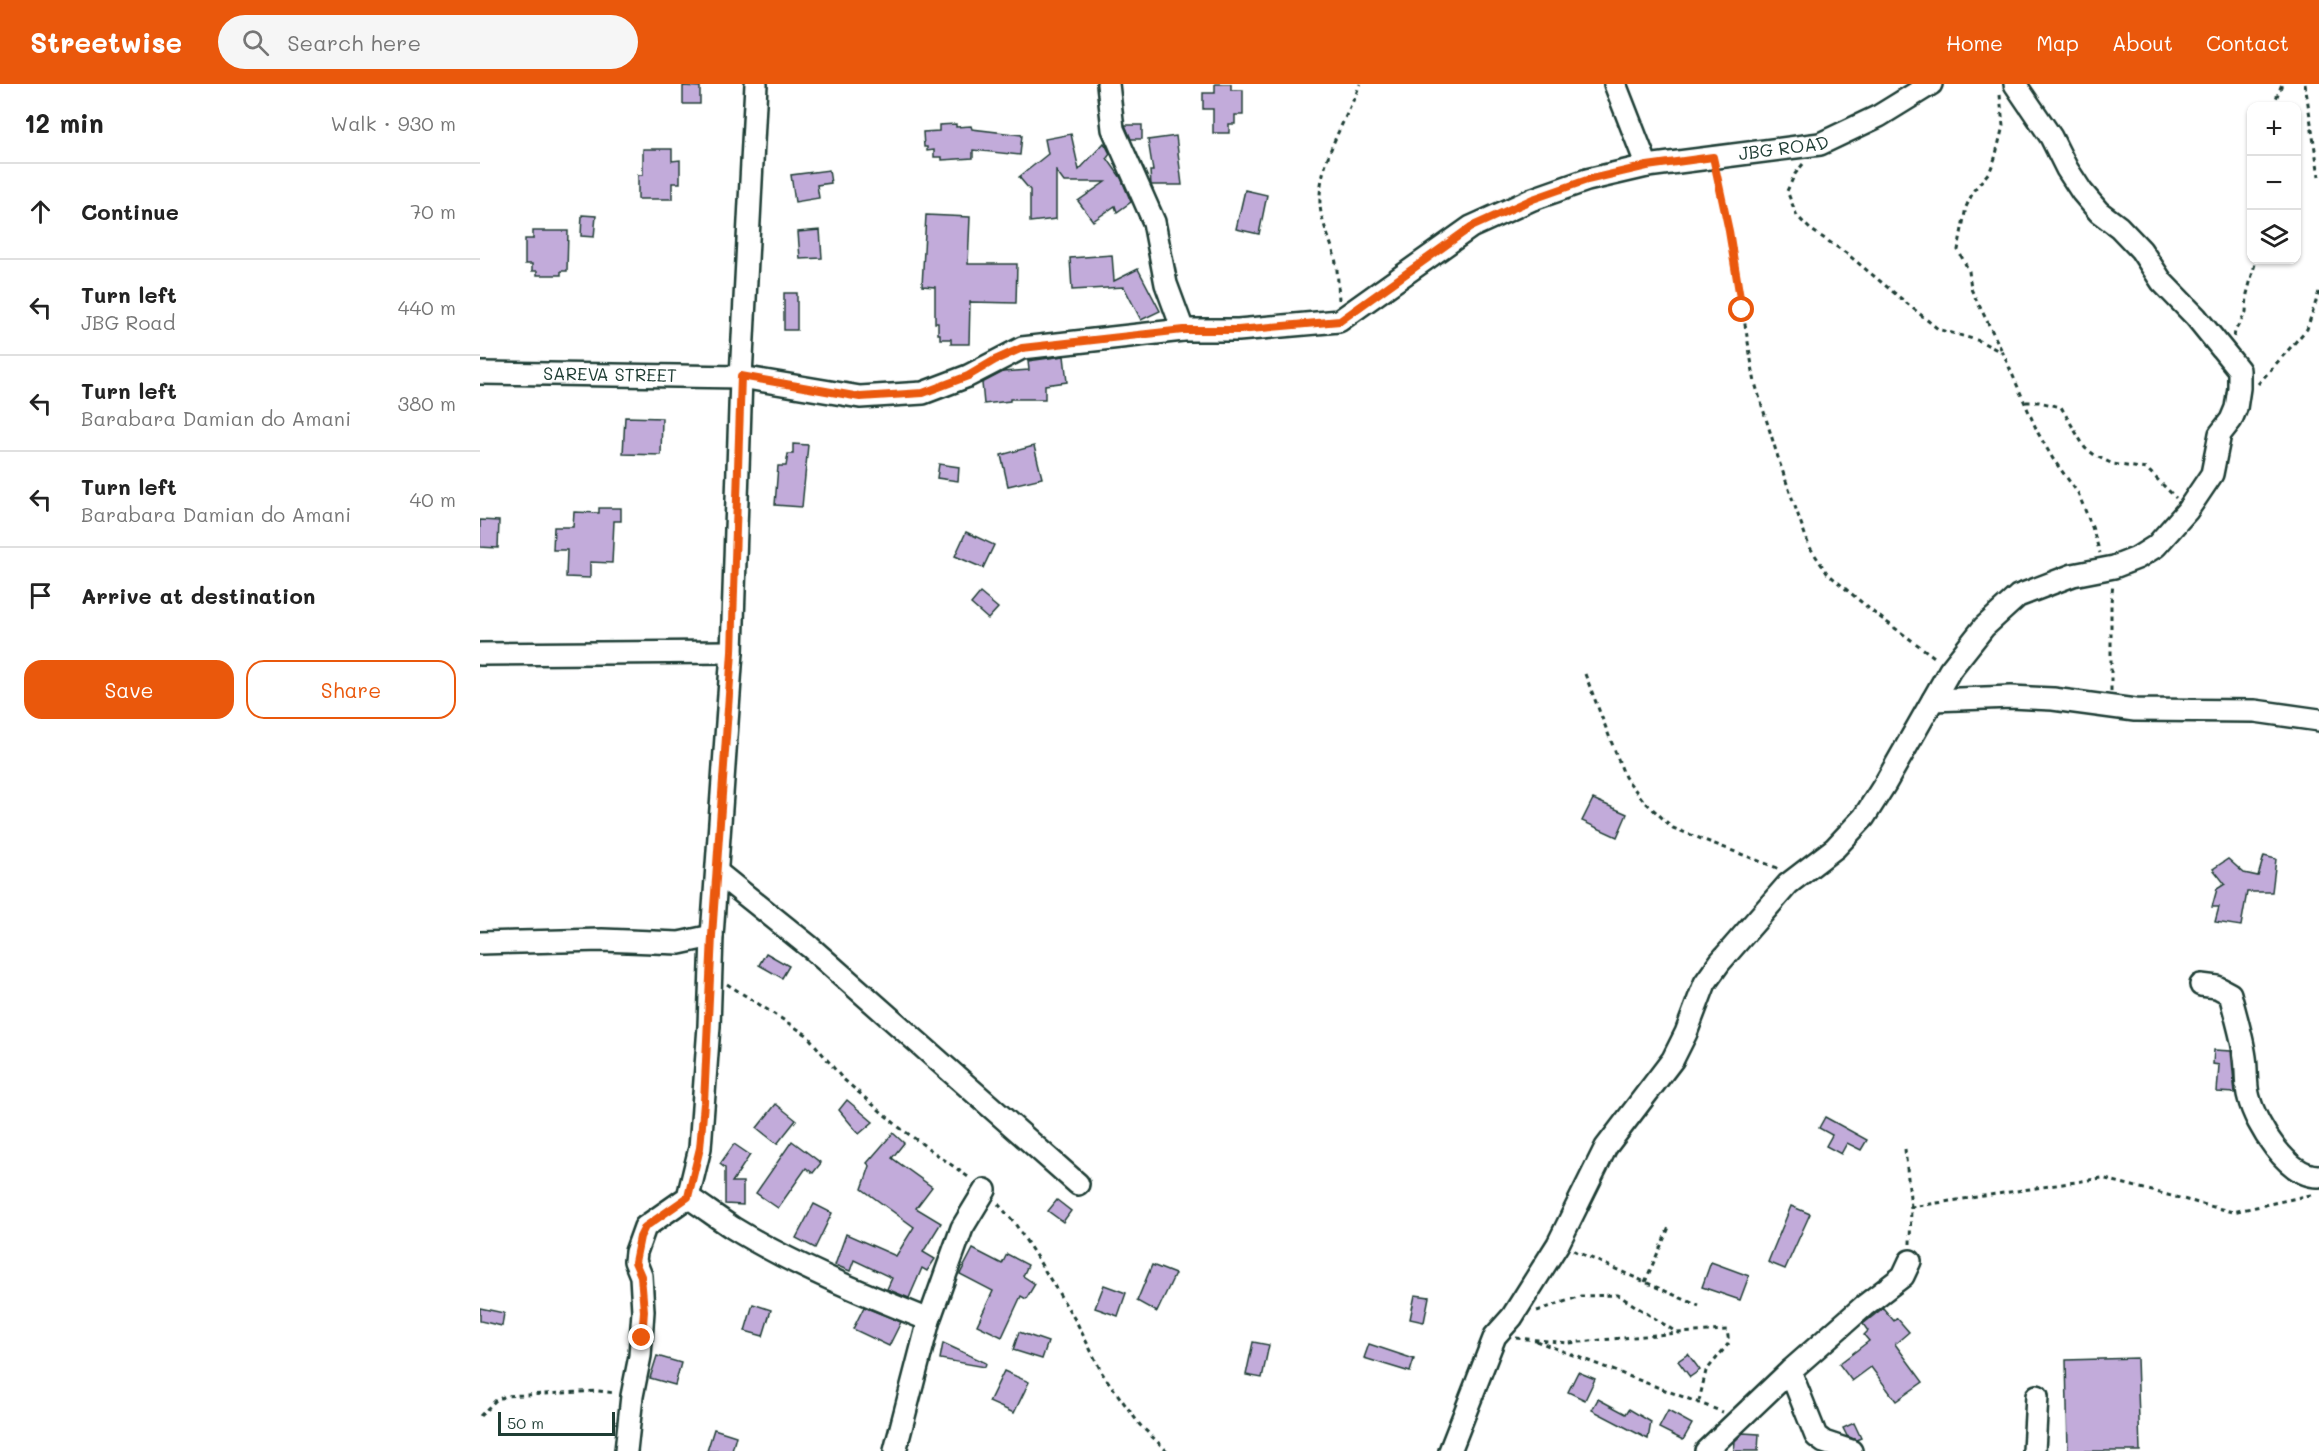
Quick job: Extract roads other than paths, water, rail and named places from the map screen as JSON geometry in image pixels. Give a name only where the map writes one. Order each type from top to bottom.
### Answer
[{"type":"street","points":[[626,1451],[644,1311],[641,1276],[635,1262],[640,1237],[645,1227],[688,1197],[700,1148],[732,652],[741,376],[756,84]]},
{"type":"street","points":[[741,376],[860,397],[923,393],[968,376],[1022,348],[1183,330],[1166,284],[1154,222],[1113,129],[1108,84]]},
{"type":"street","points":[[1616,84],[1647,166]]},
{"type":"street","name":"JBG ROAD","points":[[1183,330],[1238,330],[1340,321],[1471,227],[1533,199],[1587,180],[1647,166],[1820,144],[1879,116],[1931,84]]},
{"type":"street","points":[[1450,1451],[1495,1336],[1512,1317],[1558,1244],[1606,1147],[1673,1059],[1686,1033],[1705,983],[1745,931],[1798,875],[1835,848],[1864,817],[1950,670],[1984,627],[2018,596],[2073,575],[2110,568],[2137,558],[2156,546],[2187,511],[2212,474],[2220,435],[2231,420],[2236,408],[2239,370],[2196,317],[2162,282],[2141,250],[2119,227],[2099,212],[2082,192],[2051,137],[2007,85]]},
{"type":"street","name":"SAREVA STREET","points":[[482,371],[593,376],[741,376]]},
{"type":"street","points":[[480,654],[732,652]]},
{"type":"street","points":[[1937,693],[2053,699],[2135,710],[2255,711],[2319,720]]},
{"type":"street","points":[[718,873],[810,947],[1078,1184]]},
{"type":"street","points":[[480,943],[602,940],[679,943],[712,936]]},
{"type":"street","points":[[2200,985],[2217,987],[2230,994],[2245,1056],[2249,1098],[2272,1143],[2296,1170],[2304,1174],[2319,1176]]},
{"type":"street","points":[[895,1451],[929,1320],[962,1228],[985,1190]]},
{"type":"street","points":[[688,1197],[735,1229],[800,1263],[881,1301],[929,1320]]},
{"type":"street","points":[[1706,1451],[1790,1371],[1864,1306],[1903,1276],[1910,1261]]},
{"type":"street","points":[[1790,1371],[1816,1436],[1824,1442],[1851,1451]]},
{"type":"street","points":[[2034,1451],[2037,1396]]}]
